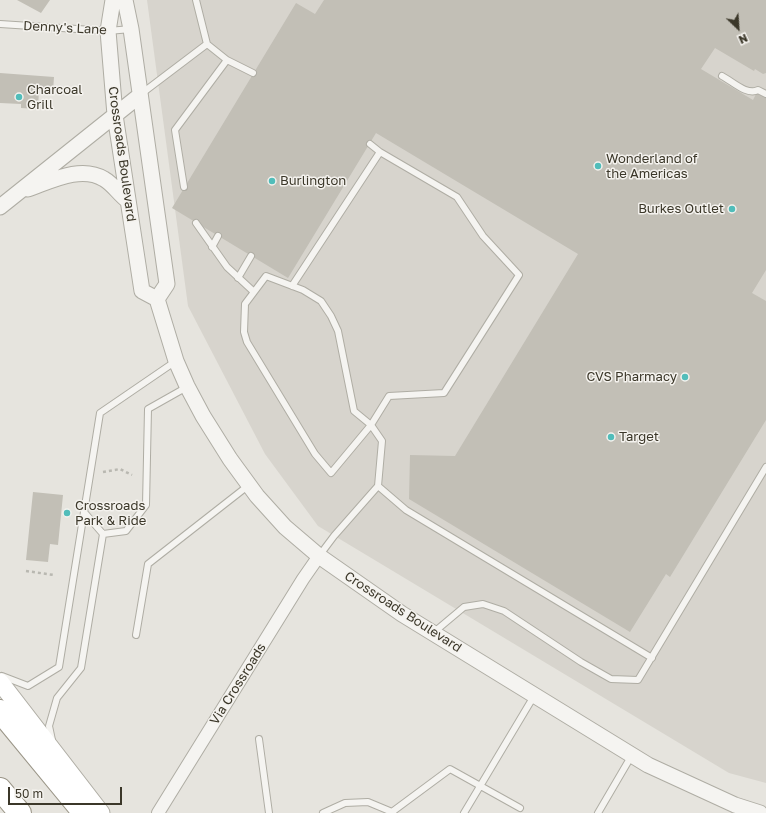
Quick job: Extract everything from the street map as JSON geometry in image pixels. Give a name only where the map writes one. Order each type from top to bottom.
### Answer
[{"type":"highway","points":[[0,711],[84,813]]},
{"type":"highway","points":[[0,788],[20,813]]},
{"type":"main road","points":[[0,682],[101,813]]},
{"type":"street","name":"Crossroads Boulevard","points":[[113,0],[108,31],[115,115],[142,291],[157,299],[176,361],[187,386],[203,416],[230,459],[257,496],[285,526],[319,556],[402,614],[648,765],[735,805],[760,813]]},
{"type":"street","name":"Crossroads Boulevard","points":[[125,0],[131,28],[168,284],[157,299]]},
{"type":"street","points":[[0,208],[140,96]]},
{"type":"street","points":[[19,192],[77,173],[94,174],[105,180],[127,200]]},
{"type":"street","name":"Via Crossroads","points":[[158,813],[303,578],[319,556]]},
{"type":"lane","points":[[196,0],[207,44],[227,60],[253,73]]},
{"type":"lane","name":"Denny's Lane","points":[[0,24],[108,31],[131,28]]},
{"type":"lane","points":[[140,96],[207,44]]},
{"type":"lane","points":[[184,187],[175,130],[227,60]]},
{"type":"lane","points":[[722,76],[748,91],[753,92],[758,90],[766,94]]},
{"type":"lane","points":[[319,556],[334,536],[378,486],[382,441],[371,425],[354,411],[338,331],[331,316],[321,301],[303,290],[266,276],[245,304],[244,332],[247,342],[315,454],[331,473],[371,425],[389,396],[444,393],[519,275],[483,236],[457,197],[380,152],[370,144]]},
{"type":"lane","points":[[292,286],[380,152]]},
{"type":"lane","points":[[196,223],[227,267],[254,292]]},
{"type":"lane","points":[[212,247],[218,236]]},
{"type":"lane","points":[[238,278],[251,256]]},
{"type":"lane","points":[[0,676],[28,686],[59,667],[100,413],[176,361]]},
{"type":"lane","points":[[103,534],[126,531],[146,505],[148,409],[187,386]]},
{"type":"lane","points":[[433,633],[464,607],[483,604],[504,611],[581,662],[611,679],[638,680],[766,467]]},
{"type":"lane","points":[[136,635],[148,564],[249,485]]},
{"type":"lane","points":[[378,486],[406,510],[652,658]]},
{"type":"lane","points":[[55,752],[49,726],[57,698],[82,668],[103,534],[84,512]]},
{"type":"lane","points":[[464,813],[534,695]]},
{"type":"lane","points":[[259,739],[269,813]]},
{"type":"lane","points":[[598,813],[632,755]]},
{"type":"lane","points":[[323,813],[345,803],[368,802],[393,813],[450,769],[520,808]]},
{"type":"path","points":[[103,472],[120,469],[132,475]]},
{"type":"path","points":[[26,571],[54,576]]},
{"type":"shaded area","points":[[147,0],[766,0],[766,783],[729,773],[318,526],[265,454],[188,306]]},
{"type":"building","points":[[17,0],[50,0],[41,13]]},
{"type":"building","points":[[324,0],[766,0],[766,73],[763,74],[755,69],[754,71],[715,48],[701,69],[753,100],[757,92],[766,97],[766,270],[752,293],[766,301],[766,420],[670,577],[666,574],[630,632],[409,499],[410,455],[455,456],[578,254],[376,133],[288,278],[172,208],[296,3],[315,14]]},
{"type":"building","name":"Charcoal Grill","points":[[0,73],[54,77],[53,91],[39,90],[38,109],[21,108],[21,104],[0,103]]},
{"type":"building","points":[[33,492],[63,495],[58,545],[50,544],[48,562],[26,560]]},
{"type":"place","name":"Charcoal Grill","points":[[19,97]]},
{"type":"place","name":"Wonderland of the Americas","points":[[598,166]]},
{"type":"place","name":"Burlington","points":[[272,181]]},
{"type":"place","name":"Burkes Outlet","points":[[732,209]]},
{"type":"place","name":"CVS Pharmacy","points":[[685,377]]},
{"type":"place","name":"Target","points":[[611,437]]},
{"type":"place","name":"Crossroads Park & Ride","points":[[67,513]]}]
